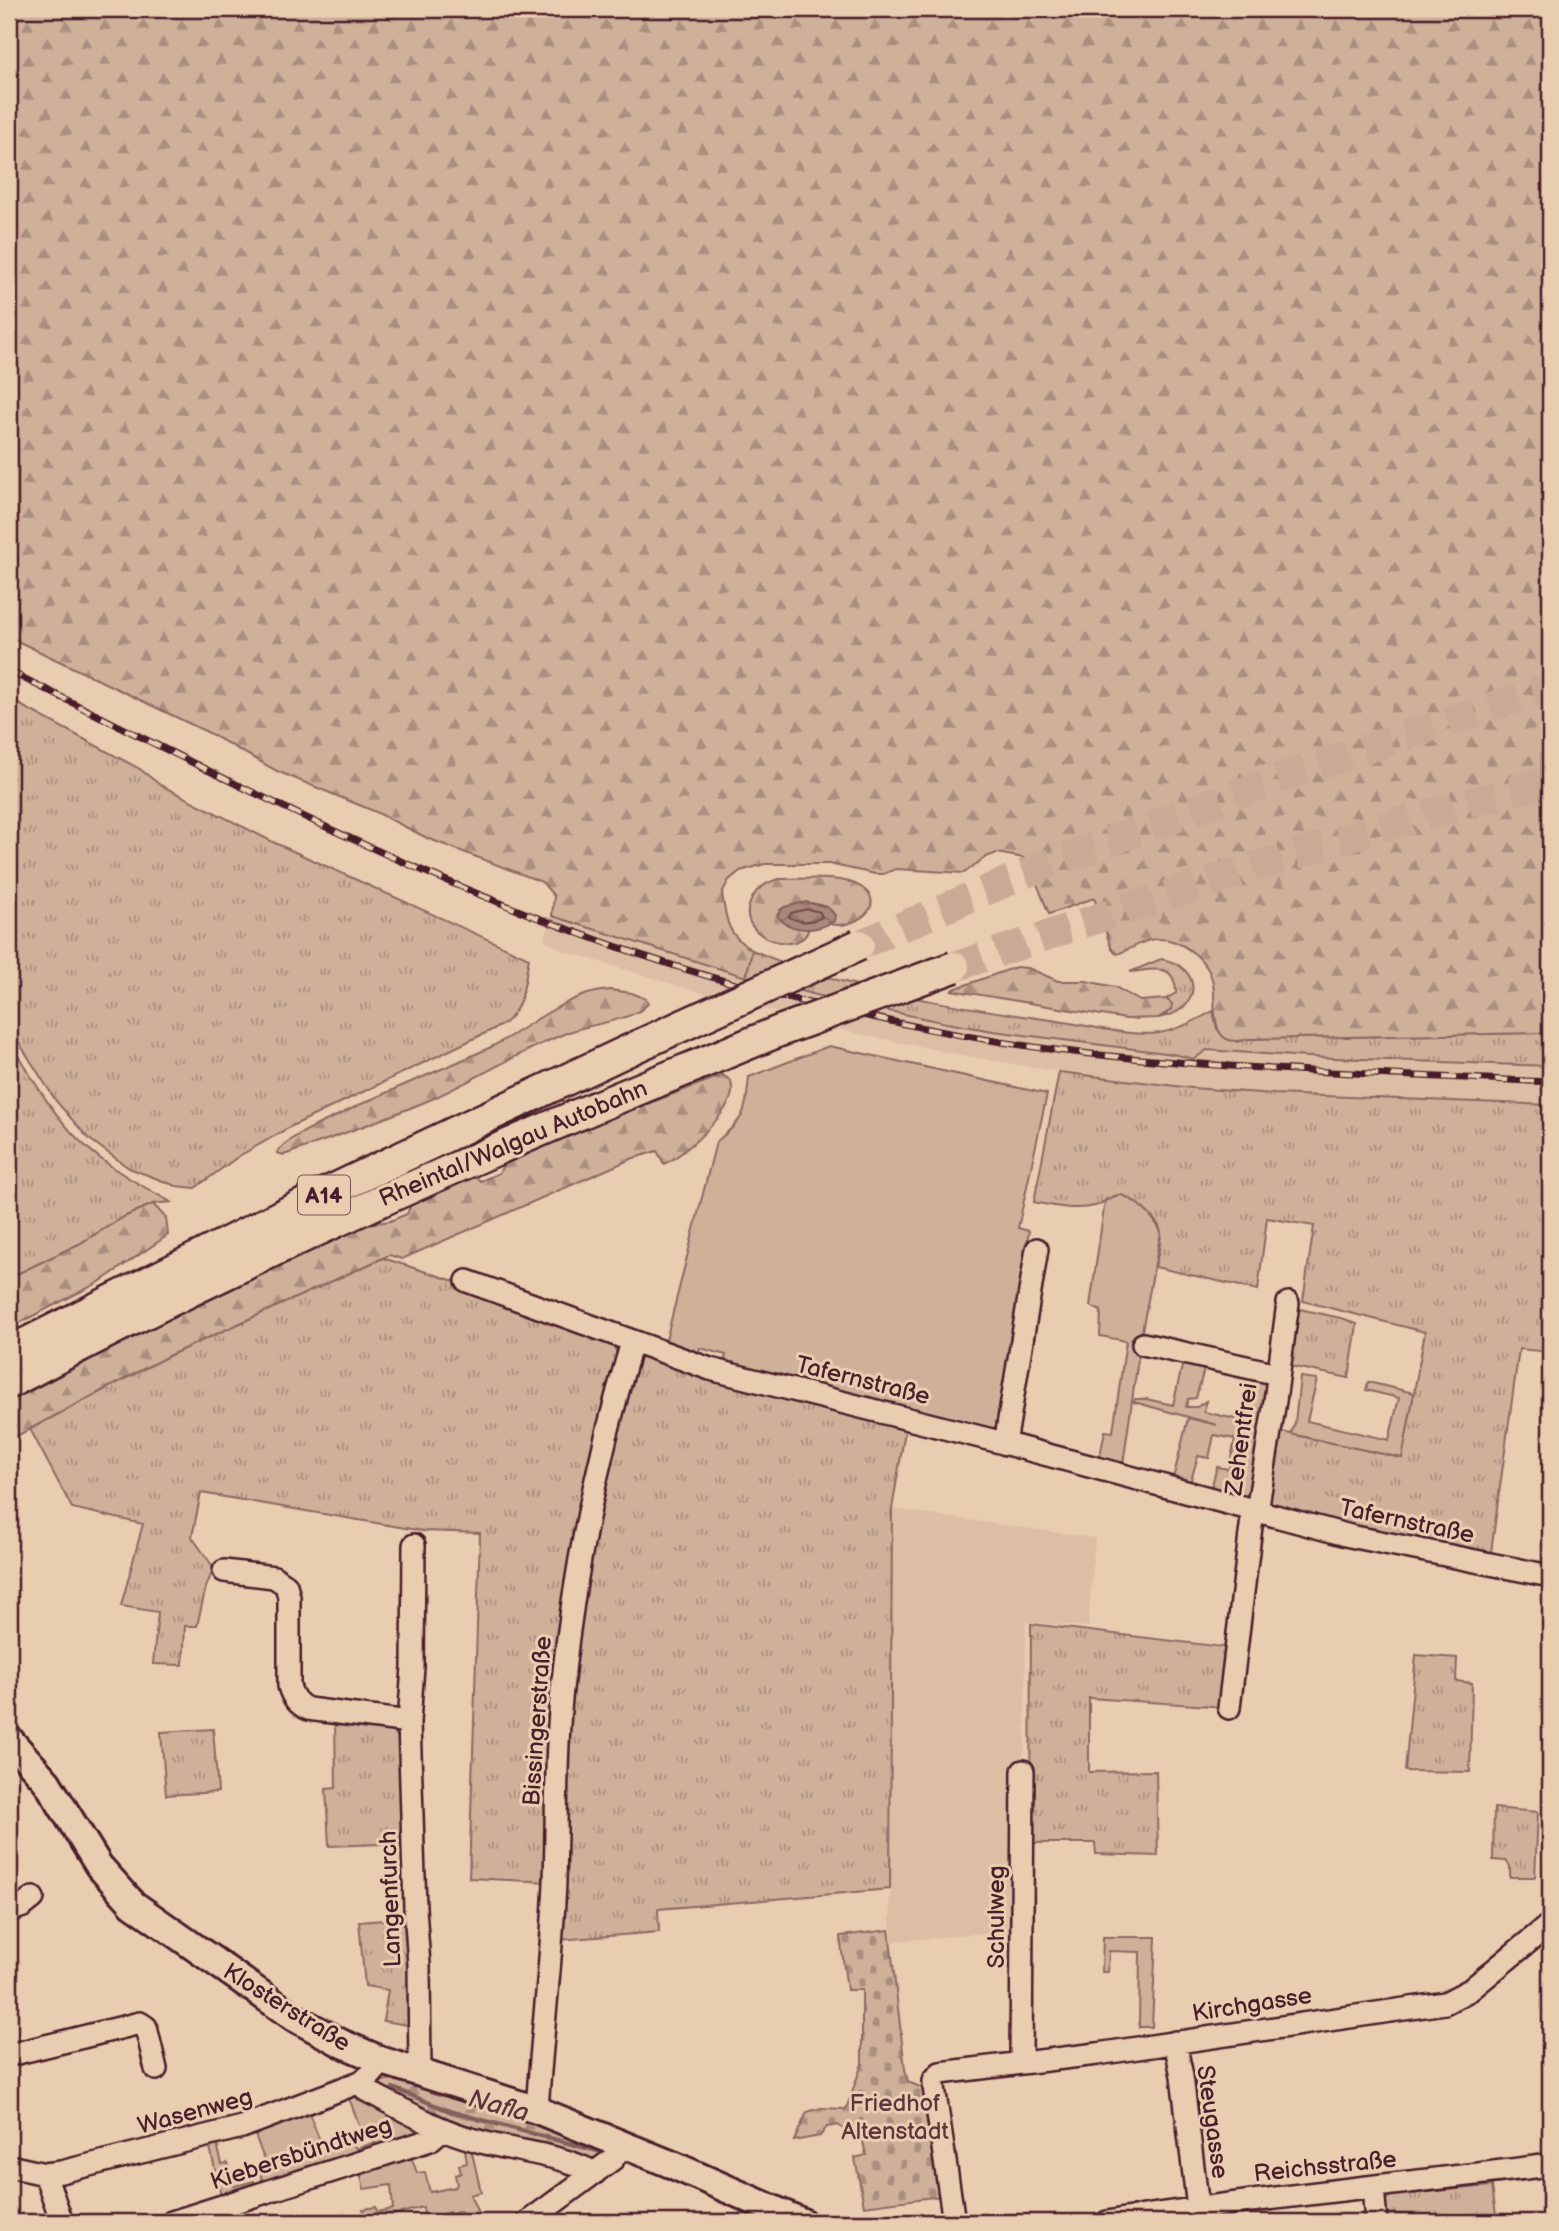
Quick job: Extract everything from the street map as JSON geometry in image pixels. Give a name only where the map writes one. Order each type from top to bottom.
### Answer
[{"type":"highway","name":"Rheintal/Walgau Autobahn","points":[[9,1352],[341,1186],[859,945]]},
{"type":"highway","name":"Rheintal/Walgau Autobahn","points":[[9,1383],[331,1223],[539,1130],[777,1032],[954,967]]},
{"type":"main road","name":"Klosterstraße","points":[[9,1740],[47,1782],[99,1866],[133,1904],[295,2018],[341,2043],[383,2061],[537,2110],[624,2144],[802,2222]]},
{"type":"street","points":[[1005,1444],[1037,1250]]},
{"type":"street","name":"Tafernstraße","points":[[467,1281],[710,1368],[1350,1536],[1550,1576]]},
{"type":"street","name":"Zehentfrei","points":[[1255,1511],[1275,1401],[1288,1303]]},
{"type":"street","name":"Bissingerstraße","points":[[537,2110],[553,1914],[558,1737],[574,1591],[585,1528],[632,1342]]},
{"type":"street","name":"Zehentfrei","points":[[1143,1344],[1278,1374]]},
{"type":"street","points":[[1229,1709],[1255,1511]]},
{"type":"street","name":"Langenfurch","points":[[414,1545],[413,1667],[409,1722],[419,1965],[420,2074]]},
{"type":"street","points":[[224,1571],[274,1577],[286,1585],[289,1597],[289,1686],[294,1699],[301,1706],[409,1722]]},
{"type":"street","name":"Schulweg","points":[[1021,2063],[1023,1771]]},
{"type":"street","points":[[9,1911],[23,1906],[33,1898]]},
{"type":"street","name":"Kirchgasse","points":[[954,2222],[934,2087],[936,2076],[948,2071],[1175,2042],[1454,2000],[1550,1924]]},
{"type":"street","points":[[9,2055],[139,2023],[146,2027],[156,2069]]},
{"type":"street","name":"Steugasse","points":[[1175,2042],[1182,2076],[1198,2208]]},
{"type":"street","name":"Wasenweg","points":[[9,2166],[45,2174],[200,2139],[242,2127],[360,2082],[372,2074],[383,2061]]},
{"type":"street","name":"Kiebersbündtweg","points":[[360,2082],[366,2091],[443,2129],[503,2148],[574,2163],[595,2173]]},
{"type":"street","name":"Kiebersbündtweg","points":[[172,2222],[430,2140],[443,2129]]},
{"type":"street","points":[[528,2222],[613,2159],[624,2144]]},
{"type":"street","name":"Reichsstraße","points":[[1107,2222],[1278,2197],[1550,2165]]},
{"type":"street","points":[[45,2174],[61,2222]]},
{"type":"street","points":[[1373,2187],[1376,2222]]},
{"type":"shaded area","points":[[552,916],[746,977],[828,998],[993,1031],[1194,1059],[1206,1050],[1308,1057],[1550,1066],[1550,1105],[1273,1094],[1192,1088],[1059,1072],[966,1056],[859,1034],[709,995],[564,951],[544,940]]},
{"type":"shaded area","points":[[892,1509],[1095,1538],[1088,1627],[1026,1622],[1025,1747],[1019,1770],[1016,1932],[890,1942]]},
{"type":"green space","points":[[9,9],[1550,9],[1550,1014],[1545,1031],[1235,1041],[1226,1039],[1217,1025],[1211,975],[1193,953],[1176,942],[1158,939],[1117,954],[1111,947],[1094,898],[1049,914],[1024,858],[997,853],[986,857],[964,873],[896,869],[875,874],[829,864],[765,864],[740,871],[729,880],[722,893],[729,926],[737,939],[752,950],[746,977],[552,916],[554,896],[542,882],[427,838],[376,812],[277,771],[207,732],[9,637]]},
{"type":"green space","points":[[9,699],[140,769],[160,785],[275,843],[529,958],[522,996],[514,1013],[500,1026],[292,1126],[239,1156],[195,1188],[176,1186],[129,1168],[88,1138],[56,1101],[9,1027]]},
{"type":"green space","points":[[821,878],[853,883],[869,894],[872,902],[870,909],[858,920],[839,925],[830,924],[834,921],[832,911],[826,907],[806,903],[786,907],[780,910],[797,928],[809,928],[804,937],[795,942],[783,943],[760,934],[752,926],[748,915],[752,898],[758,890],[778,879]]},
{"type":"green space","points":[[752,950],[826,977],[905,996],[1136,1034],[1173,1030],[1213,1011],[1217,1029],[1237,1042],[1248,1039],[1540,1033],[1545,1031],[1550,1019],[1550,1066],[1308,1057],[1207,1050],[1194,1059],[993,1031],[828,998],[746,977]]},
{"type":"green space","points":[[1161,959],[1175,963],[1185,970],[1191,979],[1192,988],[1184,1007],[1173,1014],[1158,1018],[1166,1015],[1171,1004],[1166,999],[1176,993],[1172,976],[1154,969],[1130,972]]},
{"type":"green space","points":[[1016,967],[1028,968],[1058,981],[1086,981],[1115,987],[1140,1001],[1166,999],[1172,1004],[1171,1010],[1158,1018],[1126,1019],[951,990]]},
{"type":"green space","points":[[610,990],[632,993],[646,999],[648,1003],[643,1009],[624,1018],[578,1029],[552,1039],[451,1090],[397,1113],[284,1155],[277,1153],[288,1141],[308,1130],[491,1047],[563,1004],[594,992]]},
{"type":"green space","points":[[9,1041],[51,1107],[81,1142],[113,1167],[171,1202],[153,1204],[124,1217],[79,1244],[9,1278]]},
{"type":"green space","points":[[829,1046],[1047,1094],[1018,1228],[1029,1231],[1005,1379],[1002,1421],[992,1429],[724,1362],[726,1355],[700,1348],[696,1357],[677,1345],[665,1344],[716,1142],[739,1120],[745,1108],[749,1077]]},
{"type":"green space","points":[[1059,1072],[1192,1088],[1273,1094],[1550,1105],[1550,1352],[1519,1349],[1490,1559],[1369,1534],[1272,1505],[1268,1491],[1277,1431],[1402,1458],[1425,1332],[1303,1301],[1314,1226],[1267,1218],[1258,1290],[1155,1267],[1160,1229],[1149,1214],[1124,1196],[1116,1195],[1095,1206],[1080,1208],[1034,1202]]},
{"type":"green space","points":[[723,1075],[731,1081],[732,1089],[723,1111],[693,1143],[664,1164],[657,1151],[631,1159],[402,1259],[389,1255],[168,1356],[9,1440],[9,1402],[169,1319],[369,1224],[390,1221],[407,1214],[411,1205],[474,1176],[481,1181],[499,1173],[504,1164],[603,1121]]},
{"type":"green space","points":[[1121,1195],[1144,1210],[1161,1232],[1142,1331],[1122,1471],[1099,1461],[1105,1431],[1113,1432],[1126,1341],[1100,1336],[1101,1311],[1090,1306],[1105,1201]]},
{"type":"green space","points":[[153,1204],[166,1218],[168,1235],[98,1283],[9,1328],[9,1278]]},
{"type":"green space","points":[[383,1258],[451,1280],[585,1330],[610,1341],[618,1357],[596,1456],[548,1882],[469,1878],[480,1533],[423,1531],[201,1493],[192,1537],[214,1568],[206,1587],[197,1626],[185,1626],[183,1665],[153,1664],[158,1612],[121,1606],[143,1524],[72,1508],[30,1429],[168,1356]]},
{"type":"green space","points":[[1295,1308],[1357,1324],[1349,1378],[1285,1365]]},
{"type":"green space","points":[[643,1354],[906,1425],[892,1509],[890,1889],[658,1909],[659,1932],[559,1940],[565,1750],[592,1530],[637,1358]]},
{"type":"green space","points":[[1184,1358],[1206,1362],[1196,1398],[1188,1399],[1186,1407],[1197,1407],[1206,1401],[1204,1412],[1245,1421],[1255,1374],[1266,1378],[1271,1389],[1248,1502],[1210,1492],[1217,1467],[1229,1469],[1235,1439],[1214,1435],[1209,1458],[1198,1456],[1189,1487],[1172,1483],[1188,1418],[1217,1425],[1134,1402],[1135,1399],[1146,1399],[1173,1405]]},
{"type":"green space","points":[[1300,1377],[1317,1379],[1307,1421],[1389,1440],[1399,1398],[1366,1390],[1368,1382],[1414,1393],[1402,1458],[1291,1434],[1295,1423]]},
{"type":"green space","points":[[1031,1624],[1232,1648],[1225,1707],[1089,1698],[1089,1772],[1156,1771],[1158,1856],[1096,1854],[1095,1843],[1030,1843]]},
{"type":"green space","points":[[1416,1655],[1457,1658],[1456,1681],[1472,1683],[1470,1772],[1405,1771]]},
{"type":"green space","points":[[335,1718],[390,1727],[401,1741],[408,1843],[329,1846],[326,1789],[336,1788]]},
{"type":"green space","points":[[213,1729],[218,1792],[166,1795],[161,1732]]},
{"type":"green space","points":[[1494,1808],[1538,1812],[1535,1877],[1510,1877],[1510,1866],[1506,1861],[1493,1860]]},
{"type":"green space","points":[[411,1918],[414,2026],[383,2021],[388,1990],[365,1986],[359,1922]]},
{"type":"green space","name":"Friedhof Altenstadt","points":[[889,1930],[905,2069],[908,2082],[925,2089],[942,2196],[864,2206],[855,2158],[866,2155],[860,2128],[846,2131],[838,2125],[827,2127],[820,2136],[794,2141],[807,2112],[821,2108],[846,2109],[862,2064],[862,1990],[847,1990],[840,1936]]},
{"type":"green space","points":[[1103,1937],[1156,1937],[1152,2027],[1139,2027],[1140,1952],[1109,1951],[1108,1972],[1102,1972]]},
{"type":"green space","points":[[405,2078],[606,2149],[598,2162],[471,2135],[376,2087],[385,2080],[404,2082]]},
{"type":"green space","points":[[347,2093],[357,2093],[428,2134],[222,2200],[209,2143],[217,2144],[222,2164],[228,2163],[234,2186],[254,2181],[255,2186],[263,2184],[258,2164],[265,2162],[254,2132],[307,2108],[322,2146],[350,2137],[356,2149],[375,2142],[368,2129],[360,2127]]},
{"type":"green space","points":[[470,2144],[481,2192],[470,2195],[482,2222],[464,2222],[460,2211],[450,2215],[449,2212],[430,2219],[431,2222],[425,2222],[423,2207],[367,2222],[363,2209],[376,2207],[377,2212],[393,2209],[391,2185],[364,2189],[359,2168],[409,2151],[417,2173],[425,2172],[430,2192],[455,2187],[455,2175],[461,2173],[459,2165],[467,2163],[465,2150]]},
{"type":"green space","points":[[1492,2186],[1497,2222],[1383,2222],[1383,2201],[1392,2195]]},
{"type":"water","points":[[806,902],[827,907],[835,915],[834,921],[820,927],[804,929],[789,925],[777,915],[784,907]]},
{"type":"waterway","name":"Nafla","points":[[9,1678],[17,1702]]},
{"type":"waterway","name":"Nafla","points":[[393,2088],[452,2112],[598,2151]]},
{"type":"tunnel","points":[[859,945],[1036,869],[1279,778],[1550,687]]},
{"type":"tunnel","points":[[954,967],[1325,845],[1550,781]]},
{"type":"railway","points":[[9,671],[298,814],[495,901],[595,939],[697,973],[801,1001],[960,1035],[1118,1057],[1303,1070],[1550,1082]]}]
